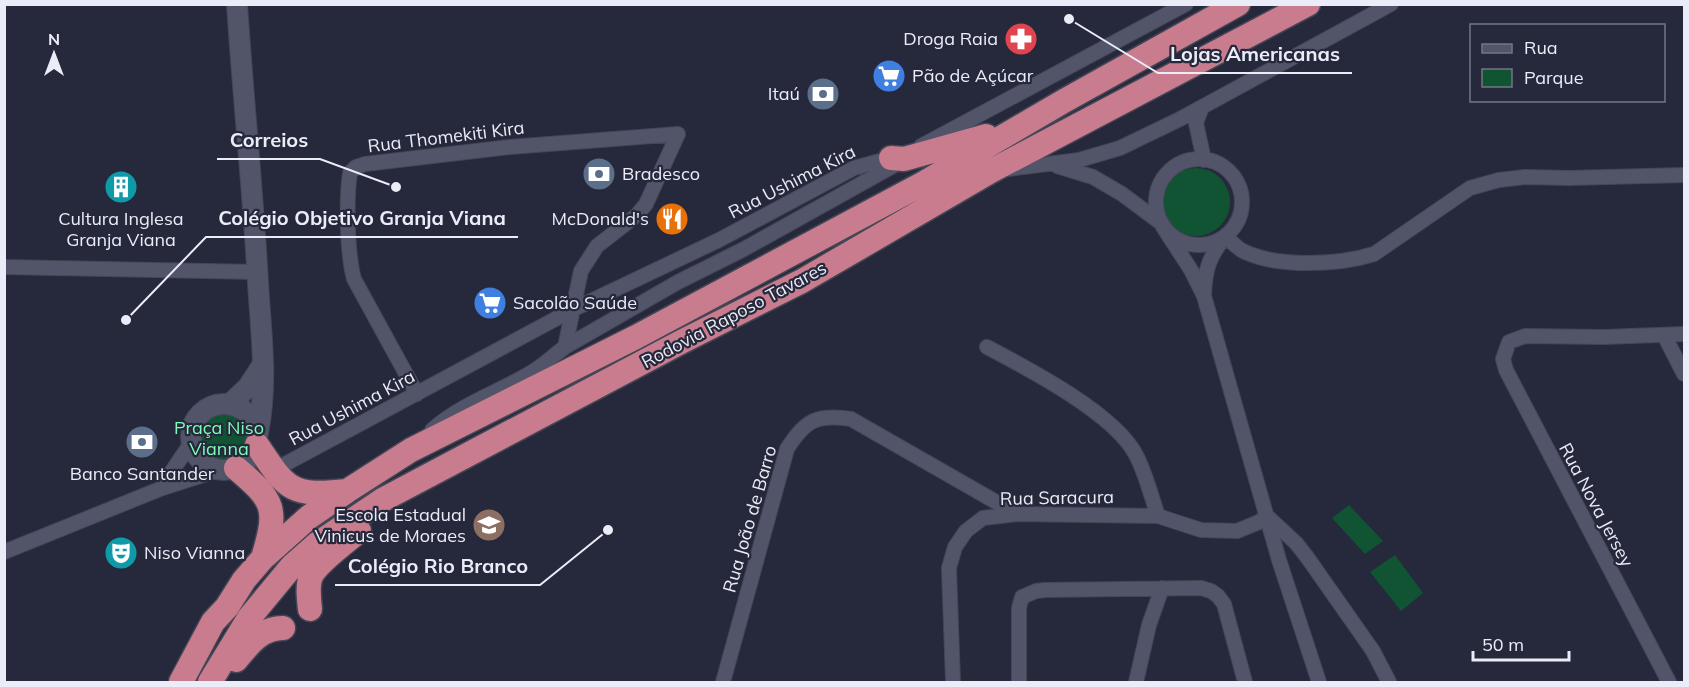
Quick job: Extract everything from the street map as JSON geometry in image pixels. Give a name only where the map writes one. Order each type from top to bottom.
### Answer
[{"type":"highway","name":"Rodovia Raposo Tavares","points":[[181,682],[213,622],[263,558],[309,517],[346,491],[411,450],[636,338],[921,184],[1238,4]]},
{"type":"highway","name":"Rodovia Raposo Tavares","points":[[210,682],[249,618],[292,566],[317,544],[384,499],[802,281],[991,171],[1308,4]]},
{"type":"highway","points":[[897,159],[1020,126]]},
{"type":"highway","points":[[257,439],[274,470],[288,486],[299,491],[328,493],[346,491]]},
{"type":"highway","points":[[227,469],[260,488],[269,502],[272,522],[263,558]]},
{"type":"highway","points":[[310,609],[309,585],[316,568],[417,481]]},
{"type":"highway","points":[[217,682],[254,639],[269,629],[283,628]]},
{"type":"main road","points":[[237,4],[258,272],[264,390],[257,439],[248,461],[227,469],[209,467],[201,461],[191,443],[194,423],[200,414],[209,407],[220,404],[231,404],[249,414],[255,423],[257,439]]},
{"type":"main road","points":[[231,404],[248,387],[263,364]]},
{"type":"street","name":"Rua Ushima Kira","points":[[274,470],[574,309],[719,240],[854,168],[897,159],[1186,4]]},
{"type":"street","points":[[991,171],[1052,165],[1120,148],[1202,107],[1391,4]]},
{"type":"street","points":[[1202,107],[1196,123],[1204,160]]},
{"type":"street","name":"Rua Thomekiti Kira","points":[[417,394],[354,279],[349,253],[351,172],[356,167],[364,164],[510,147],[678,134],[646,204],[636,215],[597,246],[588,259],[581,271],[574,309]]},
{"type":"street","points":[[411,450],[442,421],[532,372],[566,347],[678,282],[744,249],[897,159]]},
{"type":"street","points":[[1204,296],[1206,267],[1210,257],[1235,225],[1242,198],[1229,172],[1217,164],[1204,160],[1192,160],[1171,170],[1163,178],[1156,200],[1157,212],[1162,225],[1191,270],[1204,296],[1267,516],[1318,682]]},
{"type":"street","points":[[1052,165],[1094,177],[1122,194],[1162,225],[1173,237],[1185,243],[1199,245],[1213,243],[1225,236]]},
{"type":"street","points":[[1225,236],[1242,251],[1280,261],[1357,259],[1374,254],[1470,188],[1499,180],[1525,177],[1684,175]]},
{"type":"street","points":[[4,267],[258,272]]},
{"type":"street","points":[[566,347],[574,309]]},
{"type":"street","points":[[1684,334],[1664,335],[1684,374]]},
{"type":"street","name":"Rua Nova Jersey","points":[[1664,335],[1525,336],[1509,342],[1503,359],[1506,370],[1669,682]]},
{"type":"street","points":[[987,347],[1031,370],[1101,416],[1122,433],[1136,455],[1158,516]]},
{"type":"street","name":"Rua João de Barro","points":[[723,682],[787,449],[798,431],[813,421],[831,417],[851,420],[1017,513]]},
{"type":"street","points":[[160,489],[191,443]]},
{"type":"street","points":[[4,552],[160,489],[227,469]]},
{"type":"street","name":"Rua Saracura","points":[[952,682],[949,568],[956,547],[966,531],[983,518],[1017,513],[1158,516],[1201,530],[1237,531],[1267,516]]},
{"type":"street","points":[[1267,516],[1307,557],[1373,651],[1389,682]]},
{"type":"street","points":[[1136,682],[1149,625],[1162,588]]},
{"type":"street","points":[[1019,682],[1019,608],[1022,597],[1036,591],[1046,590],[1162,588],[1201,588],[1218,596],[1224,604],[1245,682]]},
{"type":"green space","points":[[1196,168],[1209,171],[1220,178],[1227,189],[1230,202],[1227,215],[1220,226],[1209,233],[1196,236],[1183,233],[1172,226],[1165,215],[1162,202],[1165,189],[1172,178],[1183,171]]},
{"type":"green space","name":"Praça Niso Vianna","points":[[214,411],[231,414],[242,424],[245,431],[249,455],[234,464],[220,465],[207,461],[197,453],[192,442],[192,430],[199,419]]},
{"type":"green space","points":[[1349,505],[1383,541],[1365,554],[1332,518]]},
{"type":"green space","points":[[1395,555],[1423,593],[1401,611],[1370,572]]},
{"type":"place","name":"Lojas Americanas","points":[[1069,19]]},
{"type":"place","name":"Droga Raia","points":[[1021,39]]},
{"type":"place","name":"Pão de Açúcar","points":[[889,76]]},
{"type":"place","name":"Itaú","points":[[823,94]]},
{"type":"place","name":"Bradesco","points":[[599,174]]},
{"type":"place","name":"Cultura Inglesa Granja Viana","points":[[121,187]]},
{"type":"place","name":"Correios","points":[[396,187]]},
{"type":"place","name":"McDonald's","points":[[672,219]]},
{"type":"place","name":"Sacolão Saúde","points":[[490,303]]},
{"type":"place","name":"Colégio Objetivo Granja Viana","points":[[126,320]]},
{"type":"place","name":"Banco Santander","points":[[142,442]]},
{"type":"place","name":"Escola Estadual Vinicus de Moraes","points":[[489,525]]},
{"type":"place","name":"Colégio Rio Branco","points":[[608,530]]},
{"type":"place","name":"Niso Vianna","points":[[121,553]]}]
